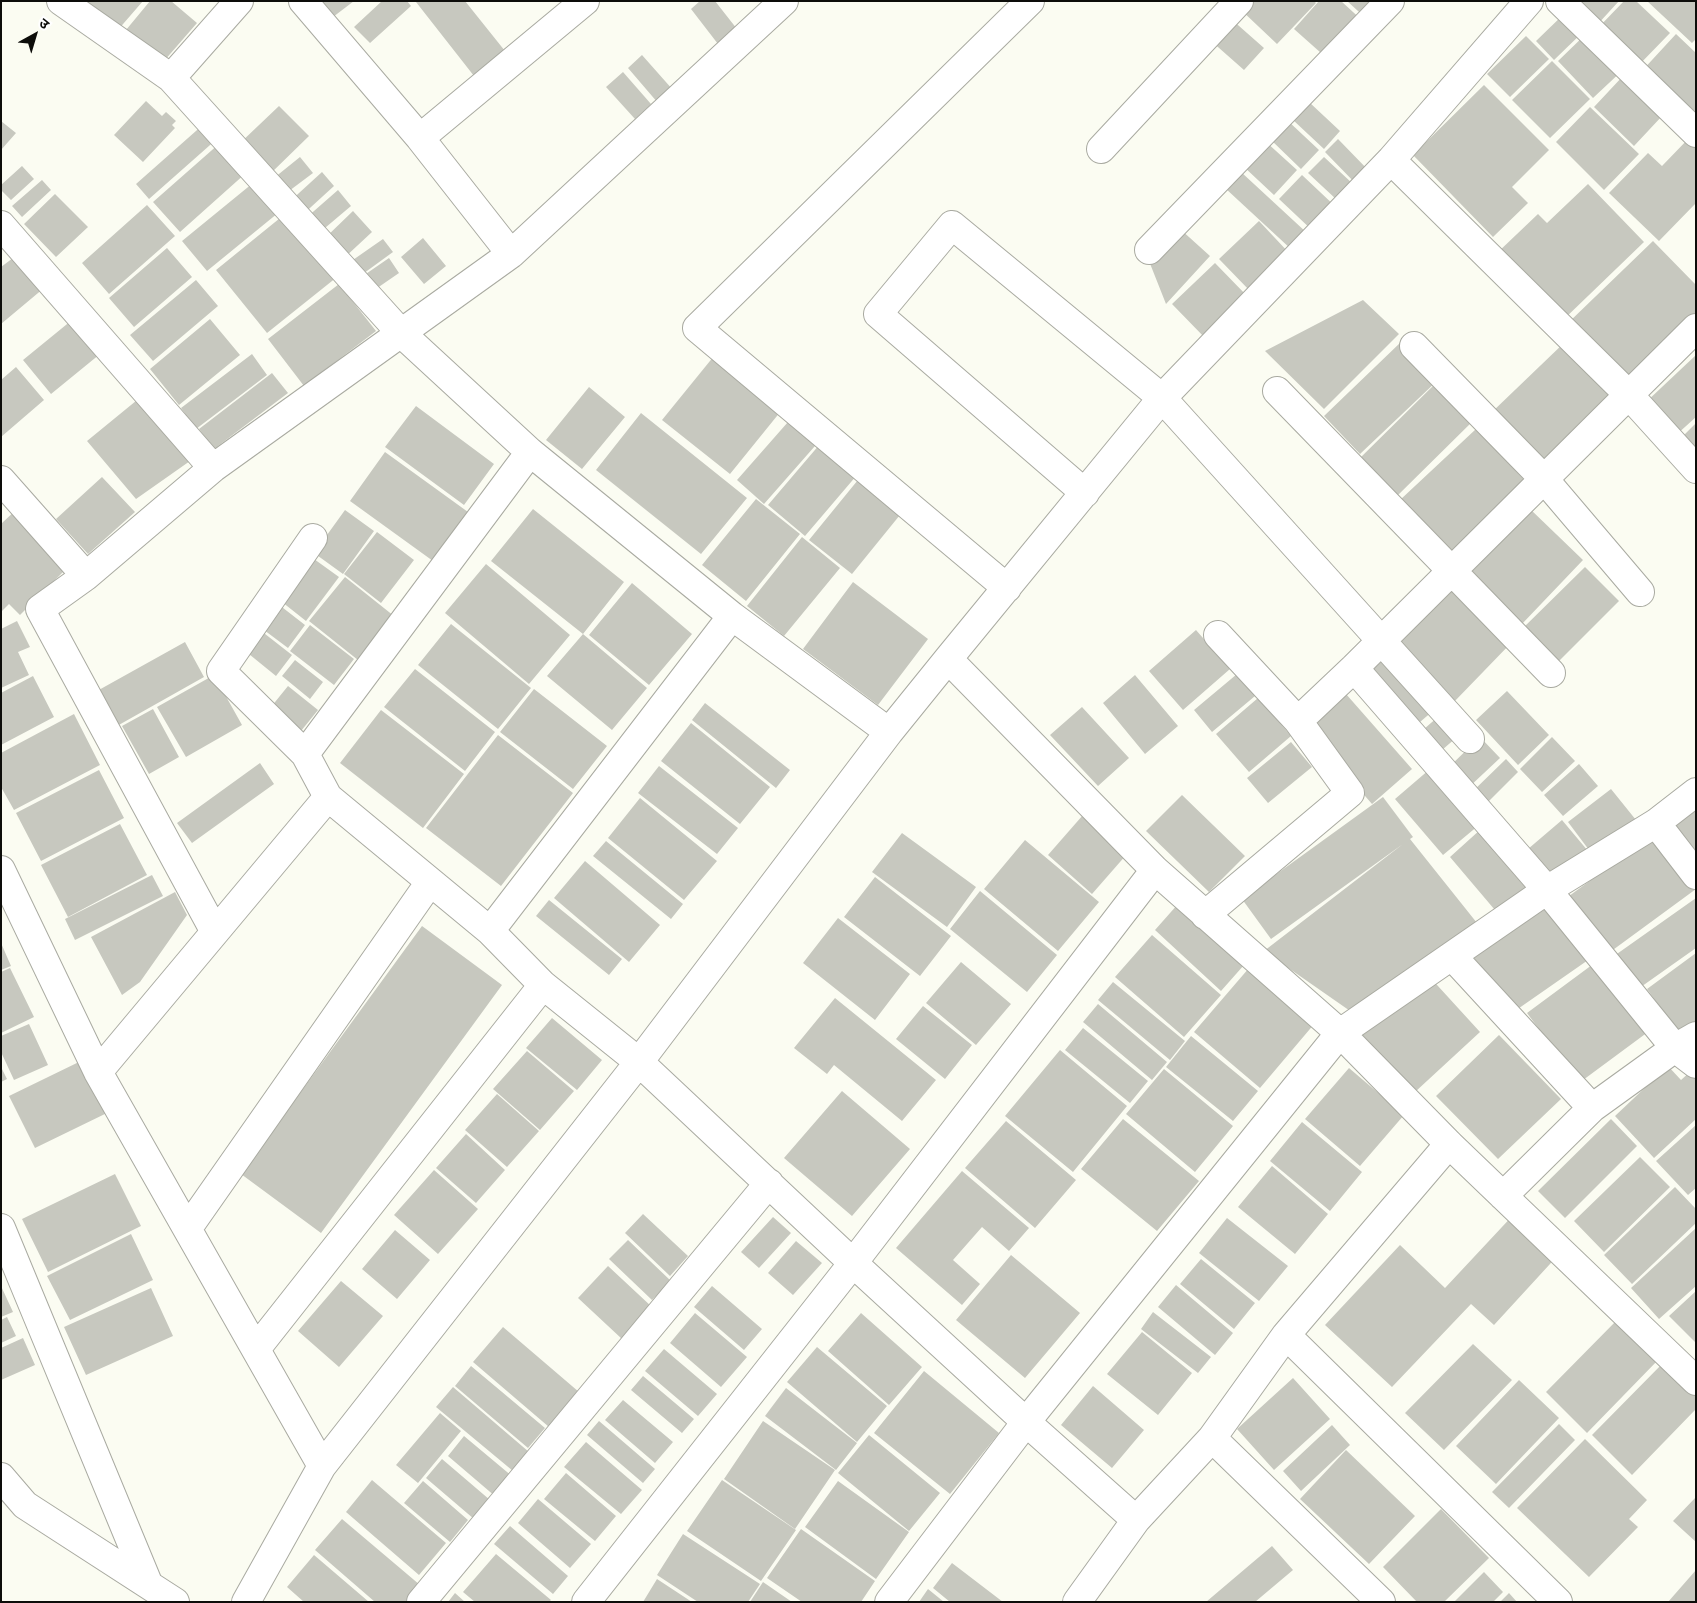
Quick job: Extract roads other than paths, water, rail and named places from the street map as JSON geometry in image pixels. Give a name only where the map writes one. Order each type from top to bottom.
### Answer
[{"type":"street","points":[[61,1],[171,78],[401,333],[530,452],[732,616],[889,732]]},
{"type":"street","points":[[171,78],[239,1]]},
{"type":"street","points":[[303,1],[420,138],[511,254]]},
{"type":"street","points":[[420,138],[585,1]]},
{"type":"street","points":[[215,932],[40,609],[86,576],[213,468],[511,254],[784,1]]},
{"type":"street","points":[[1007,588],[697,328],[1030,1]]},
{"type":"street","points":[[1101,149],[1239,1]]},
{"type":"street","points":[[1149,250],[1390,1]]},
{"type":"street","points":[[246,1602],[322,1466],[639,1062],[889,732],[1162,398],[1391,160],[1529,1]]},
{"type":"street","points":[[1560,1],[1693,125]]},
{"type":"street","points":[[1391,160],[1629,395],[1696,469]]},
{"type":"street","points":[[1,224],[213,468]]},
{"type":"street","points":[[1084,493],[878,314],[952,225],[1162,398],[1470,739]]},
{"type":"street","points":[[1298,721],[1354,668],[1696,328]]},
{"type":"street","points":[[1414,346],[1544,479],[1640,592]]},
{"type":"street","points":[[1277,391],[1551,672]]},
{"type":"street","points":[[305,754],[530,452]]},
{"type":"street","points":[[1,480],[86,576]]},
{"type":"street","points":[[313,538],[221,671],[305,754],[328,797],[490,930],[543,985],[639,1062],[852,1263],[1136,1520]]},
{"type":"street","points":[[490,930],[732,616]]},
{"type":"street","points":[[1205,915],[1350,793],[1298,721],[1218,635]]},
{"type":"street","points":[[948,659],[1155,870],[1340,1032],[1449,1144],[1696,1381]]},
{"type":"street","points":[[1354,668],[1547,890],[1685,1042],[1696,1064]]},
{"type":"street","points":[[890,1602],[1026,1422],[1340,1032],[1547,890],[1656,823],[1696,792]]},
{"type":"street","points":[[98,1072],[328,797]]},
{"type":"street","points":[[1656,823],[1696,875]]},
{"type":"street","points":[[1,870],[98,1072],[322,1466]]},
{"type":"street","points":[[586,1602],[852,1263],[1155,870]]},
{"type":"street","points":[[188,1228],[430,882]]},
{"type":"street","points":[[1452,956],[1592,1108]]},
{"type":"street","points":[[256,1349],[543,985]]},
{"type":"street","points":[[1503,1196],[1592,1108],[1685,1042]]},
{"type":"street","points":[[1077,1602],[1136,1520],[1212,1438],[1286,1334],[1449,1144]]},
{"type":"street","points":[[421,1602],[769,1183]]},
{"type":"street","points":[[1,1228],[148,1584]]},
{"type":"street","points":[[1286,1334],[1558,1602]]},
{"type":"street","points":[[1212,1438],[1381,1602]]},
{"type":"street","points":[[1,1477],[25,1505],[175,1602]]}]
